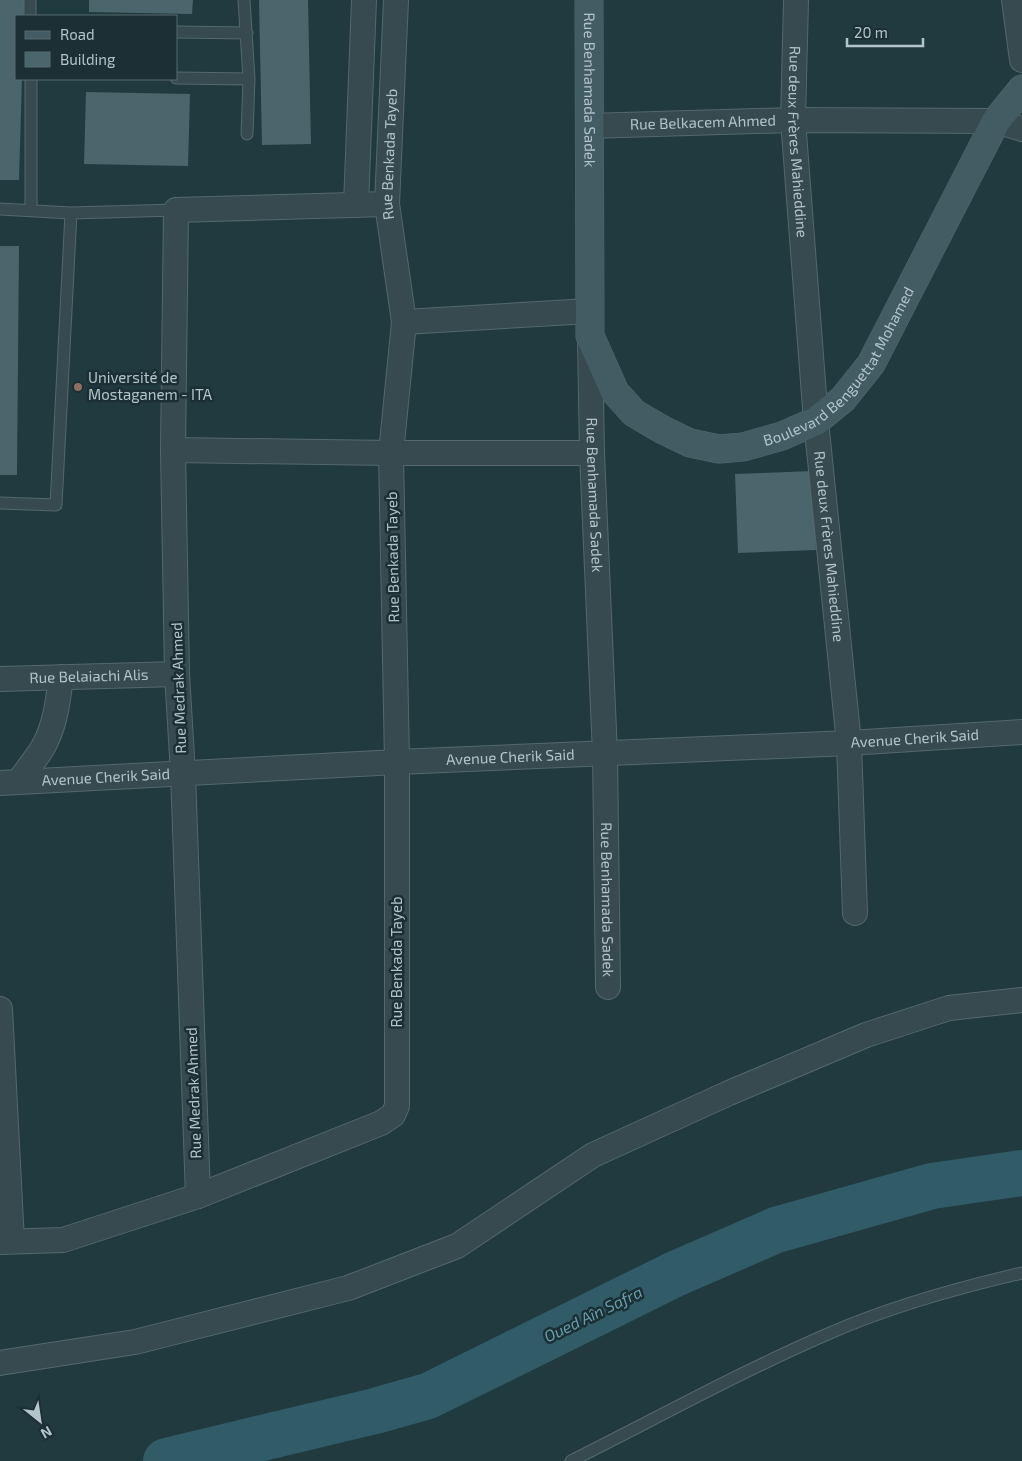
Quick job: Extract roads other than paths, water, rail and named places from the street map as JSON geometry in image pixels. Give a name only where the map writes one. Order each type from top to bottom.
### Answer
[{"type":"main road","name":"Rue Benhamada Sadek","points":[[590,1],[590,323]]},
{"type":"main road","name":"Boulevard Benguettat Mohamed","points":[[590,323],[615,392],[634,413],[690,443],[720,449],[743,447],[782,436],[816,421],[843,399],[871,364],[996,121],[1022,89]]},
{"type":"street","points":[[356,205],[364,0]]},
{"type":"street","name":"Rue Benkada Tayeb","points":[[198,1196],[381,1123],[392,1116],[397,1106],[397,762],[391,453],[404,322],[387,204],[396,0]]},
{"type":"street","name":"Rue deux Frères Mahieddine","points":[[796,0],[793,120],[816,421],[849,743],[855,913]]},
{"type":"street","points":[[1014,0],[1022,60]]},
{"type":"street","name":"Rue Belkacem Ahmed","points":[[590,126],[793,120],[996,121],[1022,129]]},
{"type":"street","points":[[176,210],[387,204]]},
{"type":"street","name":"Rue Medrak Ahmed","points":[[176,210],[173,450],[177,674],[183,773],[198,1196]]},
{"type":"street","points":[[404,322],[590,323]]},
{"type":"street","name":"Rue Benhamada Sadek","points":[[590,323],[592,454],[605,754],[608,987]]},
{"type":"street","points":[[173,450],[592,454]]},
{"type":"street","name":"Rue Belaiachi Alis","points":[[0,680],[177,674]]},
{"type":"street","points":[[9,782],[42,749],[51,730],[58,706],[61,677]]},
{"type":"street","name":"Avenue Cherik Said","points":[[9,782],[397,762],[849,743],[1022,732]]},
{"type":"street","points":[[0,1363],[135,1342],[348,1288],[457,1246],[593,1155],[729,1093],[866,1035],[950,1008],[1022,1000]]},
{"type":"street","points":[[0,1009],[6,1241],[63,1240],[198,1196]]},
{"type":"lane","points":[[30,0],[30,15]]},
{"type":"lane","points":[[244,0],[249,79],[247,134]]},
{"type":"lane","points":[[178,32],[246,34]]},
{"type":"lane","points":[[178,78],[249,79]]},
{"type":"lane","points":[[31,80],[31,210]]},
{"type":"lane","points":[[0,210],[72,213],[176,210]]},
{"type":"lane","points":[[0,503],[56,505],[72,213]]},
{"type":"lane","points":[[571,1461],[787,1352],[831,1332],[923,1298],[1022,1273]]},
{"type":"waterway","name":"Oued Aîn Safra","points":[[166,1461],[375,1411],[428,1396],[675,1274],[776,1230],[932,1186],[1022,1173]]},
{"type":"place","name":"Université de Mostaganem - ITA","points":[[78,387]]}]
